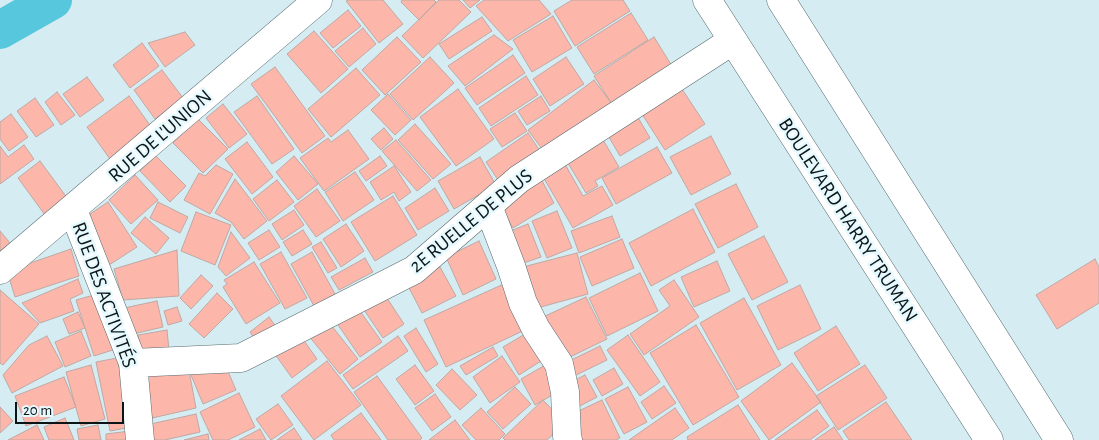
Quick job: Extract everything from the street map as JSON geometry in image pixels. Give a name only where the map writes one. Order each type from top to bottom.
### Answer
[{"type":"main road","name":"RUE DE L'UNION","points":[[0,270],[73,210],[318,0]]},
{"type":"main road","name":"BOULEVARD HARRY TRUMAN","points":[[707,0],[989,440]]},
{"type":"main road","points":[[781,0],[1058,440]]},
{"type":"main road","name":"2E RUELLE DE PLUS","points":[[133,364],[241,358],[414,270],[519,179],[732,41]]},
{"type":"main road","points":[[488,206],[523,303],[536,329],[560,364],[565,392],[568,440]]},
{"type":"main road","name":"RUE DES ACTIVITÉS","points":[[73,210],[133,364],[140,440]]},
{"type":"building","points":[[383,0],[403,24],[379,43],[346,1]]},
{"type":"building","points":[[402,0],[434,0],[436,2],[419,20],[401,2]]},
{"type":"building","points":[[439,0],[459,0],[471,12],[423,58],[402,36]]},
{"type":"building","points":[[463,0],[480,0],[470,8]]},
{"type":"building","points":[[484,0],[539,0],[551,14],[508,41],[476,6]]},
{"type":"building","points":[[572,0],[623,0],[630,11],[575,46],[554,11]]},
{"type":"building","points":[[348,10],[361,26],[333,48],[320,33]]},
{"type":"building","points":[[631,13],[648,40],[594,74],[577,47]]},
{"type":"building","points":[[553,16],[572,48],[532,72],[513,40]]},
{"type":"building","points":[[482,17],[492,31],[449,59],[439,44]]},
{"type":"building","points":[[363,28],[376,44],[349,67],[335,51]]},
{"type":"building","points":[[314,31],[348,69],[321,93],[287,54]]},
{"type":"building","points":[[185,32],[195,45],[165,67],[148,43]]},
{"type":"building","points":[[494,35],[513,49],[465,86],[448,66]]},
{"type":"building","points":[[397,37],[421,62],[385,95],[362,70]]},
{"type":"building","points":[[654,37],[672,66],[612,104],[594,76]]},
{"type":"building","points":[[142,43],[159,66],[130,88],[113,65]]},
{"type":"building","points":[[513,55],[525,73],[477,105],[465,88]]},
{"type":"building","points":[[430,57],[454,83],[413,120],[390,94]]},
{"type":"building","points":[[566,57],[584,84],[550,106],[533,79]]},
{"type":"building","points":[[275,67],[325,136],[302,153],[251,84]]},
{"type":"building","points":[[356,68],[380,95],[331,137],[308,109]]},
{"type":"building","points":[[162,70],[183,98],[155,119],[134,90]]},
{"type":"building","points":[[526,76],[538,95],[491,126],[479,108]]},
{"type":"building","points":[[87,77],[104,100],[80,117],[63,94]]},
{"type":"building","points":[[594,80],[612,104],[545,153],[528,130]]},
{"type":"building","points":[[680,86],[705,124],[665,150],[640,111]]},
{"type":"building","points":[[458,89],[494,139],[456,166],[420,117]]},
{"type":"building","points":[[57,92],[75,115],[61,125],[45,102]]},
{"type":"building","points":[[388,94],[411,120],[395,135],[371,110]]},
{"type":"building","points":[[129,96],[152,128],[110,159],[87,127]]},
{"type":"building","points":[[257,96],[294,149],[272,164],[234,112]]},
{"type":"building","points":[[541,96],[550,111],[527,125],[518,111]]},
{"type":"building","points":[[35,98],[54,125],[36,137],[17,111]]},
{"type":"building","points":[[223,104],[247,134],[229,148],[206,118]]},
{"type":"building","points":[[515,113],[527,131],[502,147],[490,129]]},
{"type":"building","points":[[11,114],[28,137],[9,151],[0,139],[0,122]]},
{"type":"building","points":[[636,114],[650,138],[620,156],[606,132]]},
{"type":"building","points":[[198,119],[228,149],[203,173],[173,143]]},
{"type":"building","points":[[415,124],[451,164],[433,179],[398,140]]},
{"type":"building","points":[[384,128],[393,139],[381,150],[371,139]]},
{"type":"building","points":[[348,130],[369,159],[324,191],[300,158],[328,138],[331,142]]},
{"type":"building","points":[[528,133],[542,154],[500,183],[486,162]]},
{"type":"building","points":[[599,133],[619,167],[595,181],[598,186],[586,193],[563,155]]},
{"type":"building","points":[[711,136],[731,174],[691,195],[670,157]]},
{"type":"building","points":[[396,140],[431,180],[417,191],[382,151]]},
{"type":"building","points":[[247,142],[273,177],[252,194],[225,159]]},
{"type":"building","points":[[24,145],[34,159],[0,184],[0,146],[8,157]]},
{"type":"building","points":[[657,147],[672,173],[616,204],[602,178]]},
{"type":"building","points":[[156,156],[186,186],[170,202],[140,171]]},
{"type":"building","points":[[294,156],[318,184],[298,200],[276,172]]},
{"type":"building","points":[[380,156],[387,166],[366,181],[359,171]]},
{"type":"building","points":[[480,157],[496,185],[454,209],[438,181]]},
{"type":"building","points":[[561,157],[583,196],[602,186],[613,205],[573,228],[539,170]]},
{"type":"building","points":[[40,161],[68,199],[45,215],[18,178]]},
{"type":"building","points":[[216,165],[233,174],[210,214],[184,200],[199,173],[205,176]]},
{"type":"building","points":[[394,166],[411,192],[399,201],[394,192],[381,200],[370,182]]},
{"type":"building","points":[[355,172],[374,200],[343,221],[325,192]]},
{"type":"building","points":[[135,175],[158,200],[131,224],[109,200]]},
{"type":"building","points":[[540,177],[554,203],[513,228],[498,202]]},
{"type":"building","points":[[235,179],[267,221],[244,239],[231,222],[215,213]]},
{"type":"building","points":[[277,180],[294,202],[269,221],[253,199]]},
{"type":"building","points":[[736,184],[758,227],[718,248],[695,204]]},
{"type":"building","points":[[435,188],[449,211],[418,230],[405,208]]},
{"type":"building","points":[[317,189],[340,221],[316,237],[294,206]]},
{"type":"building","points":[[393,196],[417,235],[375,261],[351,222]]},
{"type":"building","points":[[108,202],[137,247],[109,265],[81,220]]},
{"type":"building","points":[[158,202],[188,217],[180,233],[150,218]]},
{"type":"building","points":[[693,209],[715,252],[651,286],[629,243]]},
{"type":"building","points":[[294,210],[304,225],[282,240],[272,224]]},
{"type":"building","points":[[557,211],[572,248],[547,258],[532,221]]},
{"type":"building","points":[[196,212],[231,225],[215,265],[181,251]]},
{"type":"building","points":[[612,216],[620,237],[579,253],[571,231]]},
{"type":"building","points":[[145,217],[169,238],[156,254],[131,233]]},
{"type":"building","points":[[346,224],[364,251],[341,267],[323,239]]},
{"type":"building","points":[[528,224],[541,257],[515,266],[503,234]]},
{"type":"building","points":[[269,230],[280,247],[259,260],[248,243]]},
{"type":"building","points":[[303,230],[312,244],[292,256],[283,242]]},
{"type":"building","points":[[0,231],[10,243],[0,251]]},
{"type":"building","points":[[231,232],[250,258],[226,276],[218,267]]},
{"type":"building","points":[[764,236],[788,282],[752,300],[728,254]]},
{"type":"building","points":[[622,239],[634,268],[592,286],[580,257]]},
{"type":"building","points":[[479,241],[496,279],[463,295],[446,257]]},
{"type":"building","points":[[321,242],[337,268],[328,273],[312,247]]},
{"type":"building","points":[[71,249],[79,276],[15,297],[7,271]]},
{"type":"building","points":[[177,250],[179,296],[123,300],[114,269]]},
{"type":"building","points":[[281,252],[307,298],[285,309],[260,264]]},
{"type":"building","points":[[312,252],[335,294],[314,306],[291,264]]},
{"type":"building","points":[[577,253],[588,294],[530,310],[519,268]]},
{"type":"building","points":[[365,258],[373,272],[339,290],[331,277]]},
{"type":"building","points":[[1095,259],[1099,267],[1099,303],[1057,329],[1036,295]]},
{"type":"building","points":[[717,261],[730,291],[694,307],[681,277]]},
{"type":"building","points":[[254,262],[280,303],[246,324],[223,287],[227,284],[224,280]]},
{"type":"building","points":[[440,267],[456,296],[422,313],[407,284]]},
{"type":"building","points":[[640,273],[658,311],[607,336],[589,298]]},
{"type":"building","points":[[201,275],[213,286],[191,309],[180,298]]},
{"type":"building","points":[[78,279],[83,293],[70,299],[74,311],[40,323],[22,303]]},
{"type":"building","points":[[674,280],[699,317],[644,355],[630,334],[670,306],[659,290]]},
{"type":"building","points":[[506,283],[527,329],[446,367],[424,320]]},
{"type":"building","points":[[800,285],[821,329],[778,350],[757,306]]},
{"type":"building","points":[[381,289],[404,324],[383,338],[360,304]]},
{"type":"building","points":[[0,290],[39,324],[3,365],[0,363]]},
{"type":"building","points":[[101,293],[119,348],[94,356],[76,300]]},
{"type":"building","points":[[217,293],[233,309],[204,338],[189,324]]},
{"type":"building","points":[[586,297],[607,339],[562,361],[541,318]]},
{"type":"building","points":[[744,298],[781,365],[737,390],[700,323]]},
{"type":"building","points":[[157,301],[163,327],[129,335],[124,308]]},
{"type":"building","points":[[355,304],[382,342],[360,357],[334,319]]},
{"type":"building","points":[[177,307],[182,321],[168,325],[164,311]]},
{"type":"building","points":[[78,312],[85,328],[69,334],[63,319]]},
{"type":"building","points":[[269,317],[277,328],[257,342],[250,332]]},
{"type":"building","points":[[327,320],[358,359],[340,374],[308,335]]},
{"type":"building","points":[[696,325],[739,397],[693,425],[650,353]]},
{"type":"building","points":[[836,326],[860,364],[818,391],[794,353]]},
{"type":"building","points":[[416,328],[438,364],[426,372],[404,336]]},
{"type":"building","points":[[167,330],[169,350],[141,354],[138,335]]},
{"type":"building","points":[[81,331],[91,356],[65,367],[55,342]]},
{"type":"building","points":[[297,331],[317,359],[292,378],[272,350]]},
{"type":"building","points":[[525,334],[541,361],[519,375],[503,347]]},
{"type":"building","points":[[628,335],[660,382],[640,396],[607,350]]},
{"type":"building","points":[[47,336],[63,366],[12,393],[3,375],[29,345]]},
{"type":"building","points":[[398,336],[408,351],[353,389],[343,375]]},
{"type":"building","points":[[600,346],[607,360],[570,378],[563,364]]},
{"type":"building","points":[[493,347],[498,356],[466,375],[460,366]]},
{"type":"building","points":[[502,356],[520,382],[490,403],[473,377]]},
{"type":"building","points":[[117,358],[132,427],[110,431],[96,362]]},
{"type":"building","points":[[327,361],[361,405],[314,440],[281,396]]},
{"type":"building","points":[[224,362],[236,390],[203,404],[191,375]]},
{"type":"building","points":[[792,363],[821,402],[769,440],[741,401]]},
{"type":"building","points":[[547,364],[561,390],[535,405],[521,379]]},
{"type":"building","points":[[91,365],[105,419],[81,426],[66,372]]},
{"type":"building","points":[[188,365],[196,408],[148,419],[140,376]]},
{"type":"building","points":[[415,365],[434,391],[415,405],[396,379]]},
{"type":"building","points":[[865,365],[887,398],[838,430],[816,396]]},
{"type":"building","points":[[614,368],[623,384],[602,396],[593,380]]},
{"type":"building","points":[[452,369],[477,395],[460,410],[436,385]]},
{"type":"building","points":[[585,375],[597,397],[578,407],[567,384]]},
{"type":"building","points":[[377,376],[422,438],[420,440],[388,440],[354,392]]},
{"type":"building","points":[[64,377],[76,407],[26,426],[15,396]]},
{"type":"building","points":[[664,386],[676,403],[652,419],[641,402]]},
{"type":"building","points":[[515,387],[531,404],[503,429],[487,412]]},
{"type":"building","points":[[628,387],[647,422],[624,434],[605,399]]},
{"type":"building","points":[[239,393],[255,427],[228,440],[213,440],[200,412]]},
{"type":"building","points":[[435,394],[451,417],[432,431],[415,408]]},
{"type":"building","points":[[543,400],[565,423],[547,440],[505,440],[503,438]]},
{"type":"building","points":[[602,400],[620,438],[616,440],[580,440],[568,416]]},
{"type":"building","points":[[886,402],[912,440],[849,440],[843,431]]},
{"type":"building","points":[[278,404],[293,425],[271,440],[256,419]]},
{"type":"building","points":[[738,405],[760,440],[688,440],[687,437]]},
{"type":"building","points":[[0,407],[13,421],[0,433]]},
{"type":"building","points":[[481,408],[505,434],[499,440],[476,440],[462,425]]},
{"type":"building","points":[[675,408],[689,428],[672,440],[629,440]]},
{"type":"building","points":[[817,410],[829,426],[810,440],[775,440]]},
{"type":"building","points":[[361,413],[381,440],[334,440],[331,435]]},
{"type":"building","points":[[196,414],[200,432],[165,440],[149,440],[146,425]]},
{"type":"building","points":[[65,418],[74,440],[49,440],[44,427]]},
{"type":"building","points":[[455,420],[470,440],[429,440]]},
{"type":"building","points":[[37,425],[44,440],[8,440]]},
{"type":"building","points":[[98,425],[101,440],[79,440],[77,429]]},
{"type":"building","points":[[834,427],[843,440],[815,440]]},
{"type":"building","points":[[294,428],[302,440],[277,440]]},
{"type":"building","points":[[260,429],[266,440],[239,440]]},
{"type":"building","points":[[130,431],[131,440],[106,440],[106,434]]},
{"type":"building","points":[[208,434],[209,440],[184,440]]},
{"type":"waterway","points":[[0,30],[53,0]]}]
